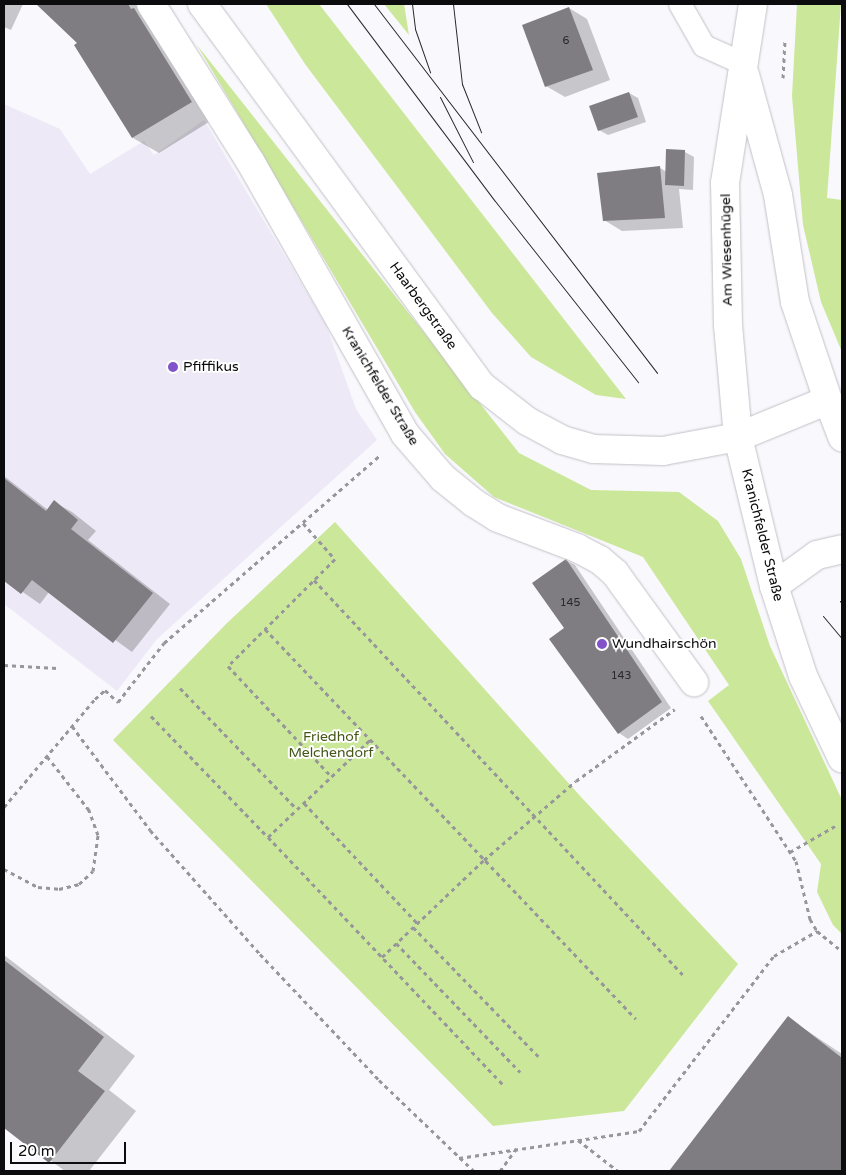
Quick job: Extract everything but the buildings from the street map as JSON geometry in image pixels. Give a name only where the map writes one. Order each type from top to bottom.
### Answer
[{"type":"street","name":"Kranichfelder Straße","points":[[151,4],[250,161],[405,434],[443,478],[474,503],[498,518],[577,548],[600,560],[616,573],[692,690]]},
{"type":"street","name":"Haarbergstraße","points":[[202,4],[482,386],[526,421],[562,440],[593,449],[662,451],[738,437]]},
{"type":"street","name":"Am Wiesenhügel","points":[[738,437],[728,325],[725,183],[742,63],[753,4]]},
{"type":"street","name":"Am Wiesenhügel","points":[[742,63],[778,195],[795,302],[828,400]]},
{"type":"street","points":[[738,437],[828,400],[842,437]]},
{"type":"street","name":"Kranichfelder Straße","points":[[738,437],[774,586],[803,676],[842,758]]},
{"type":"street","points":[[774,586],[817,555],[842,549]]},
{"type":"lane","points":[[680,4],[704,46],[742,63]]},
{"type":"path","points":[[4,807],[46,755],[104,690],[118,702],[164,643],[405,434]]},
{"type":"path","points":[[304,523],[336,559],[228,666],[332,777]]},
{"type":"path","points":[[314,580],[684,976]]},
{"type":"path","points":[[265,629],[636,1019]]},
{"type":"path","points":[[4,665],[57,668]]},
{"type":"path","points":[[180,688],[297,809]]},
{"type":"path","points":[[382,957],[484,860],[576,781],[692,690],[790,852],[800,874],[810,919],[818,932],[842,951]]},
{"type":"path","points":[[151,716],[504,1086]]},
{"type":"path","points":[[72,726],[150,830],[260,954],[379,1080],[474,1171]]},
{"type":"path","points":[[268,837],[370,740]]},
{"type":"path","points":[[4,869],[38,887],[59,889],[79,884],[94,871],[98,835],[89,810],[46,755]]},
{"type":"path","points":[[304,803],[418,923]]},
{"type":"path","points":[[790,852],[834,826]]},
{"type":"path","points":[[413,927],[538,1056]]},
{"type":"path","points":[[459,1158],[639,1131],[774,956],[818,932]]},
{"type":"path","points":[[396,943],[520,1072]]},
{"type":"path","points":[[577,1140],[618,1171]]},
{"type":"path","points":[[500,1171],[518,1148]]},
{"type":"shaded area","name":"Pfiffikus","points":[[4,104],[60,129],[90,174],[144,141],[154,155],[204,120],[326,325],[356,409],[377,440],[157,639],[117,691],[4,604]]},
{"type":"green space","points":[[266,4],[319,4],[626,399],[596,395],[531,357],[492,313],[305,64]]},
{"type":"green space","points":[[384,4],[404,4],[409,35]]},
{"type":"green space","points":[[797,4],[841,4],[827,198],[842,200],[842,352],[821,302],[803,225],[792,96]]},
{"type":"green space","points":[[197,45],[519,453],[591,490],[679,492],[718,521],[741,559],[770,646],[842,800],[842,934],[833,925],[817,892],[821,864],[708,701],[729,685],[643,557],[494,497],[445,454],[415,412]]},
{"type":"green space","name":"Friedhof Melchendorf","points":[[335,522],[581,797],[738,964],[624,1111],[493,1126],[113,740],[227,623]]},
{"type":"tram line","points":[[347,4],[495,201],[638,382]]},
{"type":"tram line","points":[[374,4],[657,373]]},
{"type":"tram line","points":[[412,4],[415,29],[430,72]]},
{"type":"tram line","points":[[453,4],[462,84],[481,132]]},
{"type":"tram line","points":[[440,97],[473,162]]},
{"type":"tram line","points":[[823,616],[842,639]]},
{"type":"place","name":"Pfiffikus","points":[[173,367]]},
{"type":"place","name":"Wundhairschön","points":[[602,644]]}]
